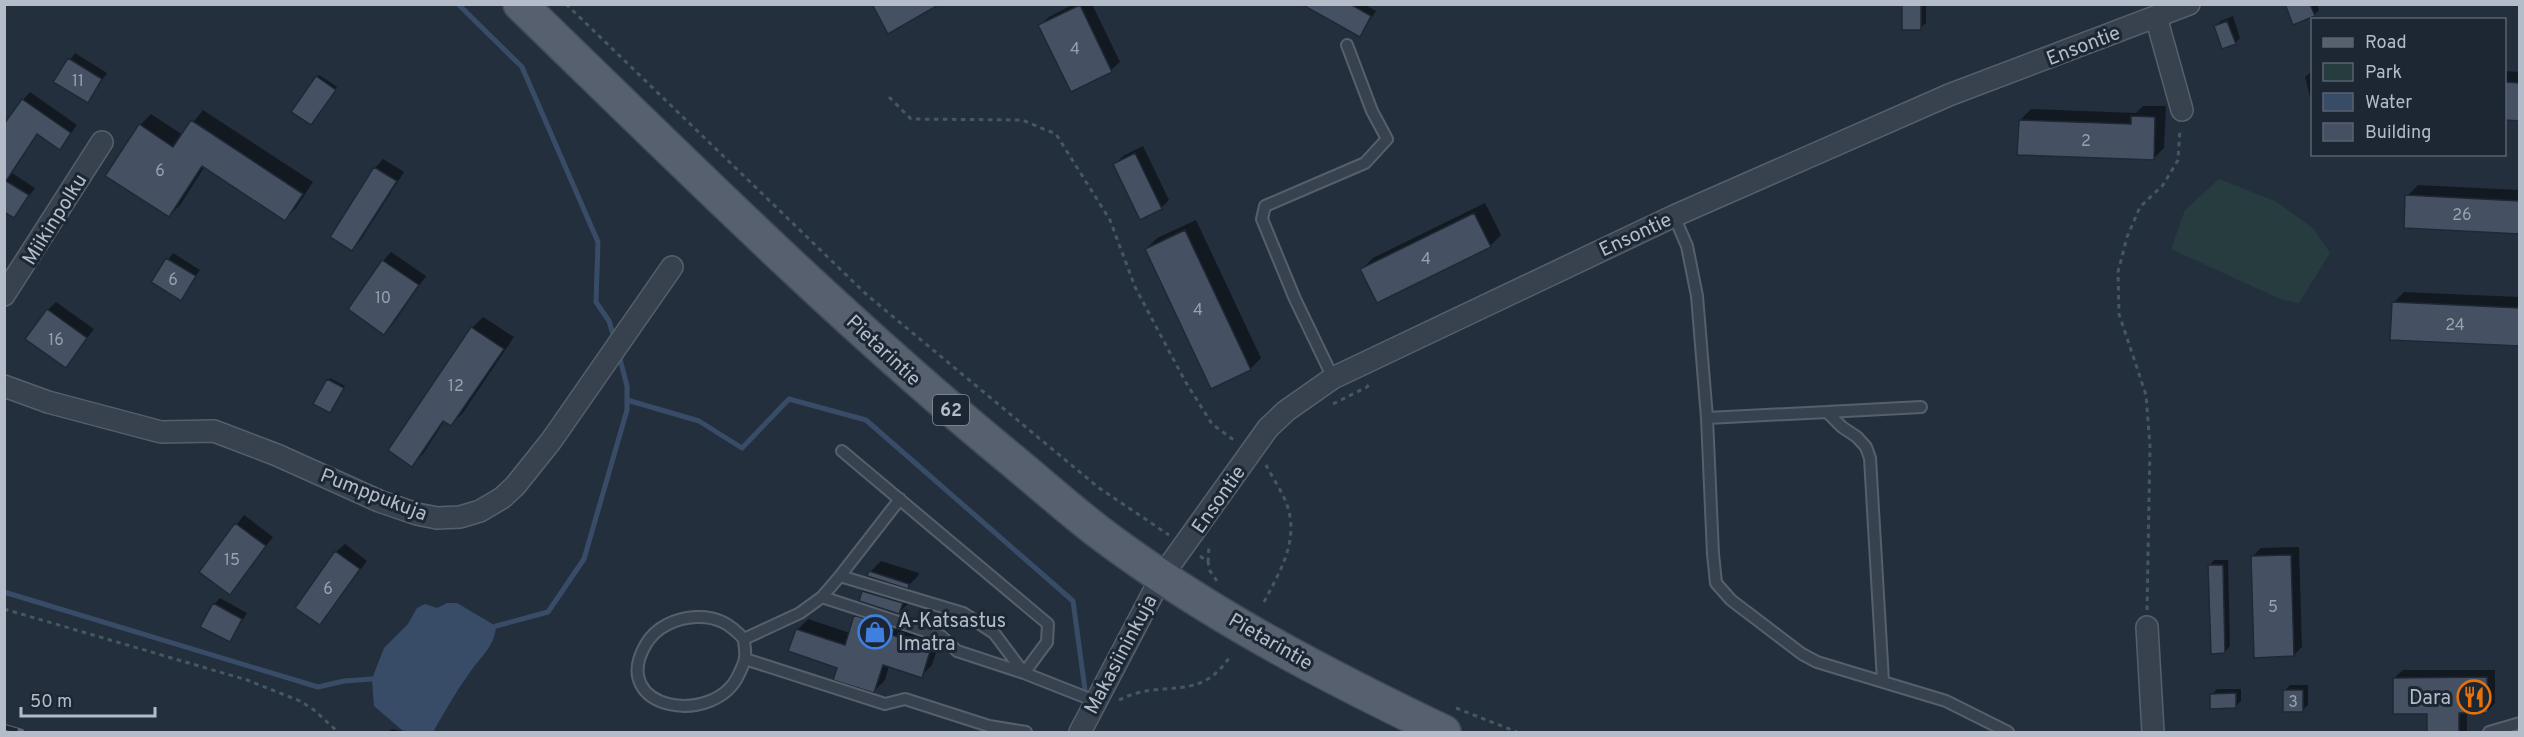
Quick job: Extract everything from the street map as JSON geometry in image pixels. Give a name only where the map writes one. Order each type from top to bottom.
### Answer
[{"type":"main road","name":"Pietarintie","points":[[520,4],[724,202],[929,392],[1100,532],[1162,576],[1257,635],[1386,704],[1450,720]]},
{"type":"street","name":"Ensontie","points":[[1162,576],[1254,461],[1268,428],[1286,411],[1334,378],[1674,216],[1949,95],[2189,4]]},
{"type":"street","points":[[2156,17],[2182,110]]},
{"type":"street","name":"Miikinpolku","points":[[4,295],[102,142]]},
{"type":"street","name":"Pumppukuja","points":[[4,387],[48,402],[161,432],[214,431],[278,455],[379,501],[407,511],[437,518],[460,517],[480,511],[502,498],[515,486],[551,441],[672,267]]},
{"type":"street","name":"Makasiininkuja","points":[[1080,732],[1105,702],[1162,576]]},
{"type":"street","points":[[2147,627],[2153,732]]},
{"type":"lane","points":[[1334,378],[1295,299],[1262,219],[1265,206],[1365,163],[1387,140],[1372,111],[1347,45]]},
{"type":"lane","points":[[1674,216],[1687,246],[1697,296],[1707,418],[1716,583],[1731,600],[1802,654],[1836,669],[1946,701],[2008,732]]},
{"type":"lane","points":[[1707,418],[1920,407]]},
{"type":"lane","points":[[1827,412],[1862,442],[1870,458],[1883,681]]},
{"type":"lane","points":[[842,451],[1048,624],[1047,642],[1024,673]]},
{"type":"lane","points":[[744,639],[800,613],[822,597],[900,499]]},
{"type":"lane","points":[[840,576],[963,613],[994,633],[1024,673]]},
{"type":"lane","points":[[822,597],[941,636],[957,651],[1105,702]]},
{"type":"lane","points":[[708,617],[730,624],[744,639],[746,659],[736,681],[722,694],[703,703],[685,707],[667,705],[651,697],[640,686],[637,671],[640,655],[648,641],[663,626],[683,618],[708,617]]},
{"type":"lane","points":[[746,659],[885,704],[905,699],[989,726],[1026,732]]},
{"type":"lane","points":[[2489,732],[2520,723]]},
{"type":"path","points":[[566,4],[867,296],[1099,488],[1208,562]]},
{"type":"path","points":[[889,97],[911,119],[1022,120],[1056,134],[1110,220],[1135,287],[1185,381],[1212,424],[1254,461],[1264,462],[1290,515],[1291,539],[1284,562],[1264,602]]},
{"type":"path","points":[[2147,627],[2150,446],[2147,405],[2146,395],[2119,314],[2118,272],[2127,237],[2140,207],[2163,185],[2178,160],[2182,110]]},
{"type":"path","points":[[1332,404],[1367,387],[1375,378],[1375,358]]},
{"type":"path","points":[[1211,537],[1208,562],[1210,571],[1226,588]]},
{"type":"path","points":[[4,609],[258,684],[300,701],[314,710],[338,732]]},
{"type":"path","points":[[1105,702],[1145,690],[1196,686],[1221,670],[1231,655]]},
{"type":"path","points":[[1450,720],[1517,732]]},
{"type":"green space","points":[[2219,179],[2277,202],[2314,229],[2330,253],[2299,303],[2280,299],[2171,249],[2185,210]]},
{"type":"water","points":[[447,603],[457,603],[496,626],[493,640],[433,732],[402,730],[374,706],[372,679],[384,648],[408,624],[417,608],[425,604],[437,608]]},
{"type":"building","points":[[872,4],[940,4],[888,34]]},
{"type":"building","points":[[1301,4],[1350,4],[1371,16],[1360,37]]},
{"type":"building","points":[[1902,4],[1921,4],[1921,30],[1902,30]]},
{"type":"building","points":[[2285,4],[2310,4],[2315,16],[2293,25]]},
{"type":"building","points":[[1080,5],[1112,72],[1071,92],[1038,25]]},
{"type":"building","points":[[2227,21],[2236,44],[2222,49],[2214,26]]},
{"type":"building","points":[[68,58],[102,79],[88,103],[53,82]]},
{"type":"building","points":[[316,76],[336,90],[311,125],[291,112]]},
{"type":"building","points":[[2506,82],[2520,83],[2520,121],[2506,120]]},
{"type":"building","points":[[22,99],[71,133],[60,150],[37,134],[6,181],[29,195],[14,218],[4,212],[4,124]]},
{"type":"building","points":[[2131,116],[2155,117],[2154,160],[2017,155],[2019,120],[2131,124]]},
{"type":"building","points":[[191,120],[303,194],[285,221],[202,166],[169,217],[105,176],[139,124],[173,147]]},
{"type":"building","points":[[1135,153],[1162,209],[1140,220],[1113,164]]},
{"type":"building","points":[[374,167],[397,181],[352,251],[330,237]]},
{"type":"building","points":[[2405,195],[2520,201],[2520,234],[2404,228]]},
{"type":"building","points":[[1474,213],[1491,247],[1377,303],[1360,269]]},
{"type":"building","points":[[1185,230],[1251,370],[1211,389],[1145,249]]},
{"type":"building","points":[[166,258],[196,276],[181,301],[151,282]]},
{"type":"building","points":[[382,260],[419,285],[384,335],[348,309]]},
{"type":"building","points":[[2392,302],[2520,308],[2520,346],[2390,340]]},
{"type":"building","points":[[47,309],[87,338],[66,368],[25,339]]},
{"type":"building","points":[[471,327],[504,349],[451,426],[443,421],[412,467],[388,450]]},
{"type":"building","points":[[327,379],[344,388],[330,413],[313,404]]},
{"type":"building","points":[[235,523],[266,546],[230,595],[199,572]]},
{"type":"building","points":[[335,551],[360,569],[320,625],[295,608]]},
{"type":"building","points":[[2291,555],[2294,656],[2254,658],[2251,556]]},
{"type":"building","points":[[2208,565],[2223,565],[2225,653],[2211,654]]},
{"type":"building","points":[[869,571],[909,584],[908,589],[867,576]]},
{"type":"building","points":[[862,591],[903,603],[899,614],[859,601]]},
{"type":"building","points":[[213,603],[242,619],[230,642],[200,627]]},
{"type":"building","name":"A-Katsastus Imatra","points":[[854,615],[894,629],[892,635],[931,648],[922,678],[883,665],[874,693],[833,680],[837,668],[788,651],[796,629],[845,645]]},
{"type":"building","points":[[2487,677],[2488,713],[2459,713],[2459,732],[2427,732],[2427,714],[2393,714],[2393,678]]},
{"type":"building","points":[[2283,690],[2303,690],[2303,712],[2283,712]]},
{"type":"building","points":[[2236,693],[2236,708],[2210,709],[2210,694]]},
{"type":"waterway","points":[[458,4],[522,67],[598,242],[596,302],[609,321],[615,341]]},
{"type":"waterway","points":[[496,626],[548,612],[584,559],[627,410],[627,386],[619,355]]},
{"type":"waterway","points":[[627,400],[699,421],[742,448],[789,399],[866,420],[1073,601],[1085,690]]},
{"type":"waterway","points":[[4,592],[318,687],[344,681],[372,679]]},
{"type":"railway","points":[[4,727],[21,732]]},
{"type":"place","name":"A-Katsastus Imatra","points":[[875,632]]},
{"type":"place","name":"Dara","points":[[2474,697]]}]
